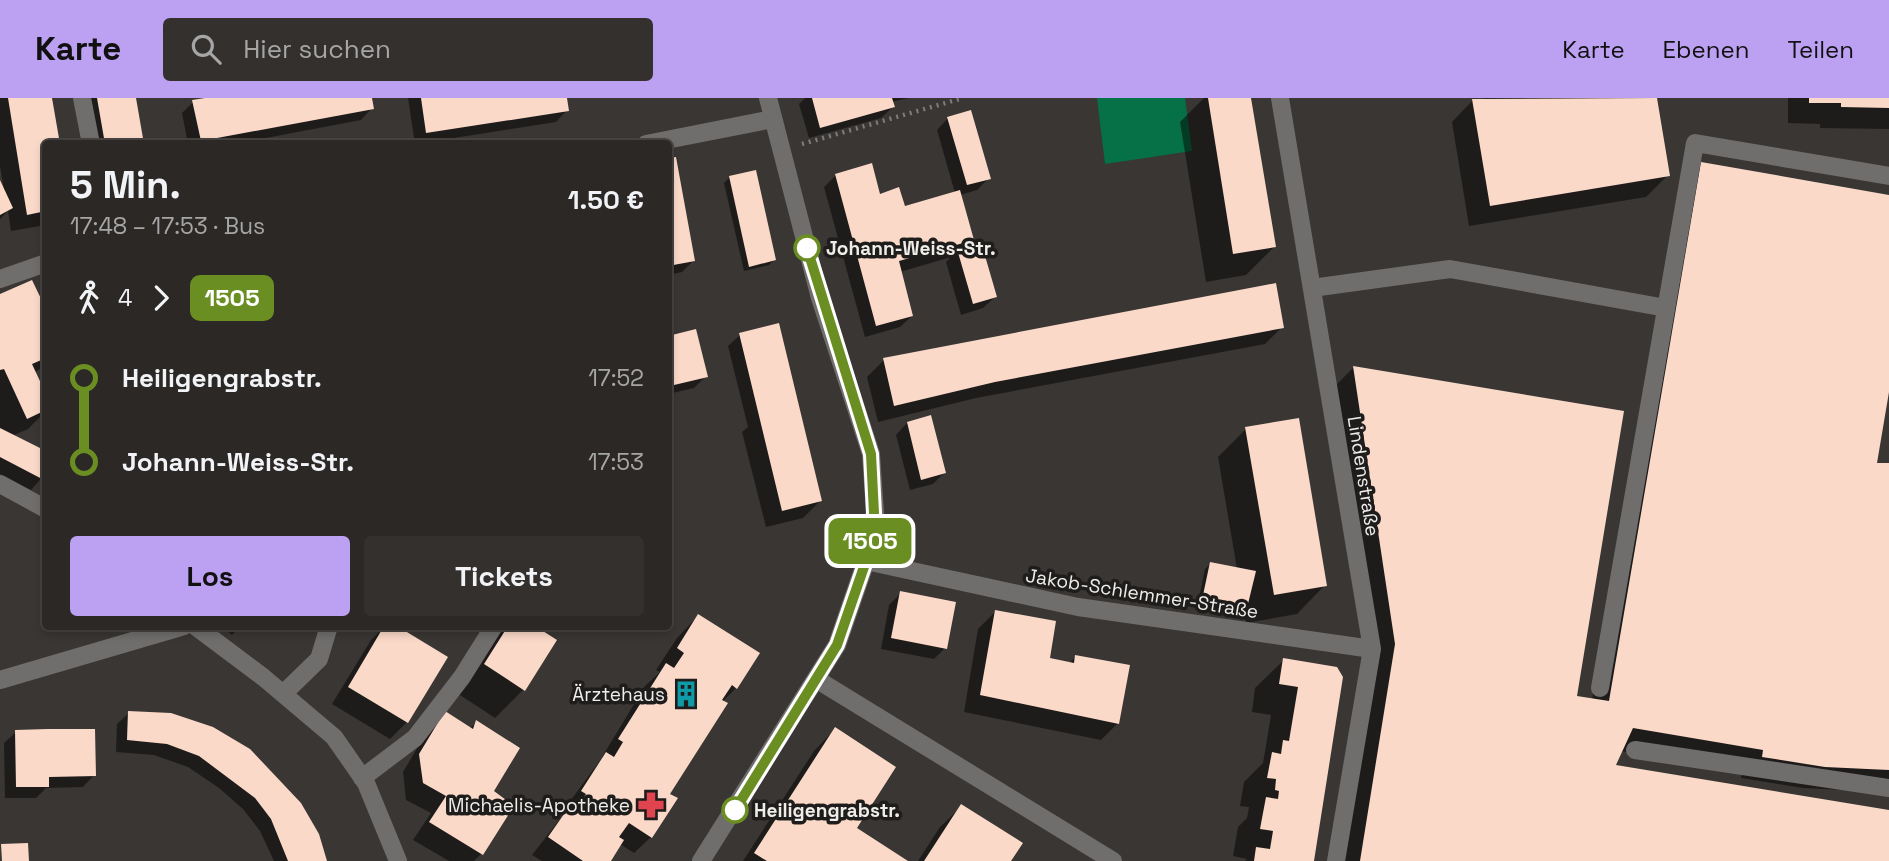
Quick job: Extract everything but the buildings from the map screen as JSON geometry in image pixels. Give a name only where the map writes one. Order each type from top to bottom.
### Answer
[{"type":"street","points":[[82,98],[90,140]]},
{"type":"street","points":[[701,861],[837,645],[866,561],[874,513],[871,454],[820,298],[768,98]]},
{"type":"street","name":"Lindenstraße","points":[[1280,98],[1372,649],[1336,861]]},
{"type":"street","points":[[667,140],[773,120]]},
{"type":"street","points":[[1600,688],[1695,143],[1889,176]]},
{"type":"street","points":[[0,279],[42,264]]},
{"type":"street","points":[[1312,288],[1450,269],[1666,308]]},
{"type":"street","points":[[0,484],[42,507]]},
{"type":"street","name":"Jakob-Schlemmer-Straße","points":[[866,561],[1078,607],[1372,649]]},
{"type":"street","points":[[0,680],[170,630]]},
{"type":"street","points":[[200,630],[334,737],[362,778],[398,861]]},
{"type":"street","points":[[283,694],[319,659],[328,630]]},
{"type":"street","points":[[362,778],[415,738],[462,677],[491,630]]},
{"type":"street","points":[[816,679],[1113,861]]},
{"type":"street","points":[[1635,750],[1889,788]]},
{"type":"path","points":[[781,150],[963,98]]},
{"type":"green space","points":[[1097,98],[1185,98],[1192,151],[1105,164]]},
{"type":"bus line","name":"1505","points":[[735,810],[837,645],[866,561],[874,513],[871,454],[820,298],[807,248]]},
{"type":"place","name":"Johann-Weiss-Str.","points":[[807,248]]},
{"type":"place","name":"Ärztehaus","points":[[686,694]]},
{"type":"place","name":"Michaelis-Apotheke","points":[[651,805]]},
{"type":"place","name":"Heiligengrabstr.","points":[[735,810]]}]
